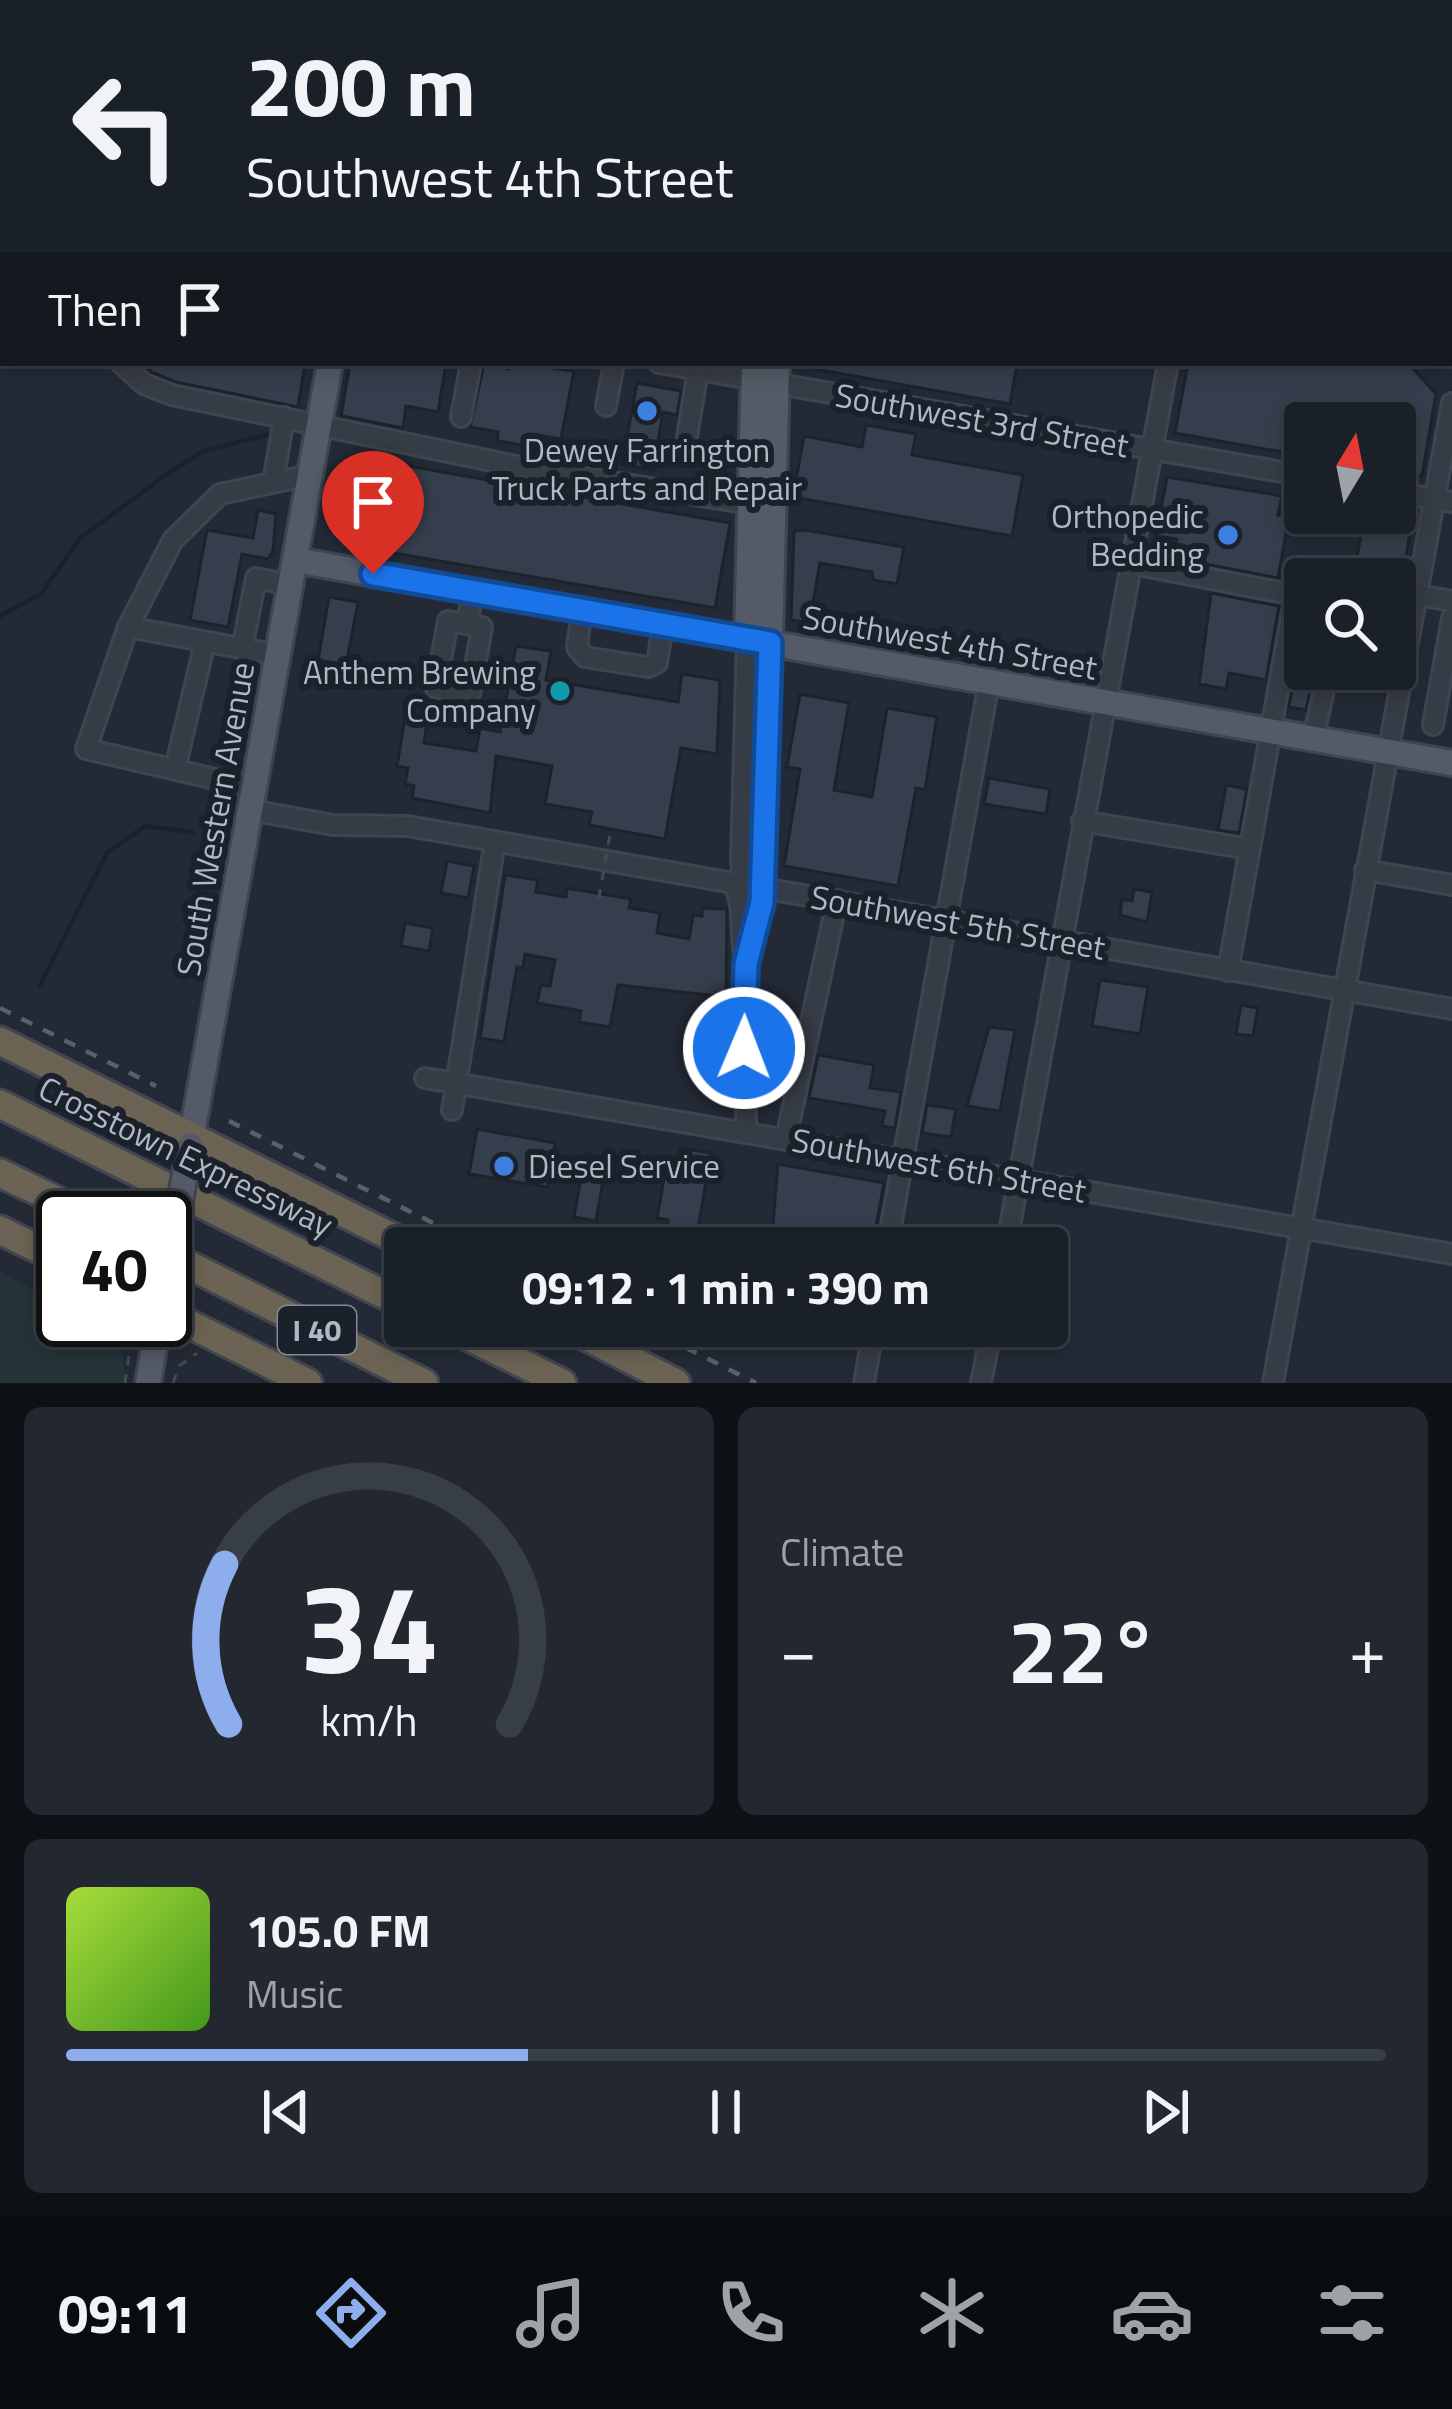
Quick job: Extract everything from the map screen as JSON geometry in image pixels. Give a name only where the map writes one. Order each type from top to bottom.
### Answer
[{"type":"highway","points":[[0,1041],[191,1141],[384,1234]]},
{"type":"highway","name":"Crosstown Expressway","points":[[0,1104],[384,1295]]},
{"type":"highway","points":[[0,1173],[37,1191]]},
{"type":"highway","points":[[0,1230],[36,1248]]},
{"type":"highway","name":"I 40","points":[[192,1267],[424,1383]]},
{"type":"highway","points":[[192,1325],[308,1383]]},
{"type":"highway","points":[[489,1347],[562,1383]]},
{"type":"highway","points":[[607,1347],[676,1383]]},
{"type":"main road","name":"South Western Avenue","points":[[182,1191],[329,366]]},
{"type":"main road","points":[[758,641],[751,503],[765,373]]},
{"type":"main road","points":[[758,641],[765,373]]},
{"type":"main road","name":"Southwest 4th Street","points":[[293,572],[472,591],[1452,763]]},
{"type":"main road","points":[[148,1383],[154,1347]]},
{"type":"street","points":[[124,366],[144,384],[172,395],[526,468],[751,503]]},
{"type":"street","points":[[461,417],[470,366]]},
{"type":"street","points":[[606,406],[613,366]]},
{"type":"street","name":"Southwest 3rd Street","points":[[676,366],[765,373],[1284,472]]},
{"type":"street","points":[[1010,1227],[1167,366]]},
{"type":"street","points":[[687,437],[698,370]]},
{"type":"street","points":[[1452,403],[1444,501],[1417,595],[1452,602]]},
{"type":"street","points":[[273,483],[284,417]]},
{"type":"street","points":[[278,656],[128,627],[173,540],[220,494],[310,475]]},
{"type":"street","points":[[1128,563],[1284,593]]},
{"type":"street","points":[[242,649],[256,578],[293,572]]},
{"type":"street","points":[[467,624],[472,591]]},
{"type":"street","points":[[582,610],[577,647],[585,657],[648,667],[657,663],[663,625]]},
{"type":"street","points":[[1432,725],[1452,618]]},
{"type":"street","name":"Southwest 5th Street","points":[[128,627],[86,749],[175,769],[320,824],[384,823],[495,841],[1452,1009]]},
{"type":"street","points":[[746,1132],[746,964],[760,918],[762,887],[741,867],[758,641]]},
{"type":"street","points":[[175,769],[205,642]]},
{"type":"street","points":[[1228,971],[1284,670]]},
{"type":"street","points":[[891,1227],[989,682]]},
{"type":"street","points":[[1416,682],[1439,688]]},
{"type":"street","points":[[1313,738],[1324,690]]},
{"type":"street","points":[[1274,1383],[1399,690]]},
{"type":"street","points":[[1082,821],[1250,849]]},
{"type":"street","points":[[452,1110],[495,841]]},
{"type":"street","points":[[1365,870],[1452,885]]},
{"type":"street","points":[[731,881],[740,894],[739,942],[746,964]]},
{"type":"street","points":[[786,1139],[837,900]]},
{"type":"street","name":"Southwest 6th Street","points":[[425,1078],[1452,1254]]},
{"type":"street","points":[[864,1383],[870,1347]]},
{"type":"street","points":[[981,1383],[988,1347]]},
{"type":"path","points":[[599,898],[611,828]]},
{"type":"path","points":[[125,1383],[130,1347]]},
{"type":"path","points":[[173,1383],[184,1360],[206,1352]]},
{"type":"shaded area","points":[[0,1272],[36,1290],[36,1347],[119,1347],[127,1383],[0,1383]]},
{"type":"building","points":[[148,366],[305,366],[298,407],[176,382]]},
{"type":"building","points":[[349,366],[446,366],[438,412],[406,406],[403,428],[341,416]]},
{"type":"building","points":[[484,366],[535,366],[574,371],[561,439],[530,434],[528,446],[497,441],[498,432],[470,427]]},
{"type":"building","points":[[815,366],[1016,366],[1010,404]]},
{"type":"building","points":[[1187,366],[1411,366],[1436,394],[1422,476],[1416,475],[1416,402],[1284,402],[1284,452],[1175,433]]},
{"type":"building","points":[[637,383],[681,391],[677,415],[663,412],[653,470],[622,464]]},
{"type":"building","points":[[866,425],[916,434],[912,455],[1023,475],[1012,536],[793,497],[804,436],[862,447]]},
{"type":"building","points":[[363,458],[730,523],[715,608],[347,545]]},
{"type":"building","name":"Orthopedic Bedding","points":[[1167,477],[1282,496],[1278,515],[1284,516],[1286,534],[1278,578],[1174,558],[1177,539],[1156,536]]},
{"type":"building","points":[[258,510],[276,514],[273,551],[268,559],[242,554],[228,627],[190,620],[207,530],[253,538]]},
{"type":"building","points":[[794,531],[904,547],[897,584],[873,580],[872,572],[820,563],[812,608],[891,622],[888,637],[791,620]]},
{"type":"building","points":[[1361,534],[1410,534],[1406,558],[1357,558]]},
{"type":"building","points":[[1211,593],[1279,606],[1266,680],[1229,673],[1226,689],[1199,684]]},
{"type":"building","points":[[329,597],[358,602],[346,665],[318,660]]},
{"type":"building","points":[[516,646],[551,651],[546,680],[678,702],[682,674],[720,680],[717,754],[681,748],[665,839],[589,825],[592,812],[545,804],[552,766],[496,756],[490,813],[412,798],[414,786],[405,784],[408,768],[397,766],[405,718],[427,722],[424,743],[476,751],[480,728],[500,732]]},
{"type":"building","points":[[1292,690],[1310,690],[1306,710],[1289,707]]},
{"type":"building","points":[[800,694],[849,703],[834,790],[872,797],[887,708],[937,717],[925,790],[916,788],[898,886],[784,866],[800,769],[787,767]]},
{"type":"building","points":[[989,778],[1050,789],[1046,814],[984,804]]},
{"type":"building","points":[[1226,785],[1247,789],[1239,833],[1218,830]]},
{"type":"building","points":[[447,861],[474,866],[468,898],[441,893]]},
{"type":"building","points":[[505,875],[538,880],[536,892],[566,897],[567,888],[631,899],[629,908],[660,913],[657,933],[689,939],[693,915],[702,916],[702,908],[727,909],[726,997],[618,985],[610,1027],[579,1022],[581,1011],[537,1003],[541,985],[550,986],[555,960],[525,954],[523,968],[517,967],[504,1042],[480,1038]]},
{"type":"building","points":[[1134,889],[1152,892],[1147,922],[1120,915],[1122,899],[1132,901]]},
{"type":"building","points":[[405,923],[433,928],[429,951],[401,946]]},
{"type":"building","points":[[1100,980],[1148,987],[1140,1034],[1092,1026]]},
{"type":"building","points":[[1241,1005],[1258,1008],[1253,1036],[1236,1034]]},
{"type":"building","points":[[989,1027],[1015,1030],[1000,1111],[967,1106]]},
{"type":"building","points":[[818,1055],[874,1065],[870,1088],[901,1092],[895,1128],[882,1126],[885,1111],[809,1098]]},
{"type":"building","points":[[927,1105],[956,1109],[951,1137],[922,1133]]},
{"type":"building","points":[[477,1129],[555,1143],[547,1187],[469,1174]]},
{"type":"building","points":[[680,1148],[711,1153],[698,1227],[666,1227],[668,1220],[657,1218],[666,1168],[676,1170]]},
{"type":"building","points":[[585,1154],[607,1158],[596,1221],[574,1217]]},
{"type":"building","points":[[778,1164],[884,1183],[876,1227],[773,1227]]},
{"type":"waterway","points":[[0,616],[41,594],[80,538],[170,472],[204,451],[274,433]]},
{"type":"waterway","points":[[40,985],[107,853],[145,826],[193,832]]},
{"type":"railway","points":[[0,1008],[156,1086]]},
{"type":"railway","points":[[229,1121],[441,1227]]},
{"type":"railway","points":[[685,1347],[756,1383]]},
{"type":"place","name":"Dewey Farrington Truck Parts and Repair","points":[[647,411]]},
{"type":"place","name":"Orthopedic Bedding","points":[[1228,535]]},
{"type":"place","name":"Anthem Brewing Company","points":[[560,691]]},
{"type":"place","name":"Diesel Service","points":[[504,1166]]},
{"type":"route","points":[[373,574],[770,643],[762,902],[746,964],[744,1048]]}]
